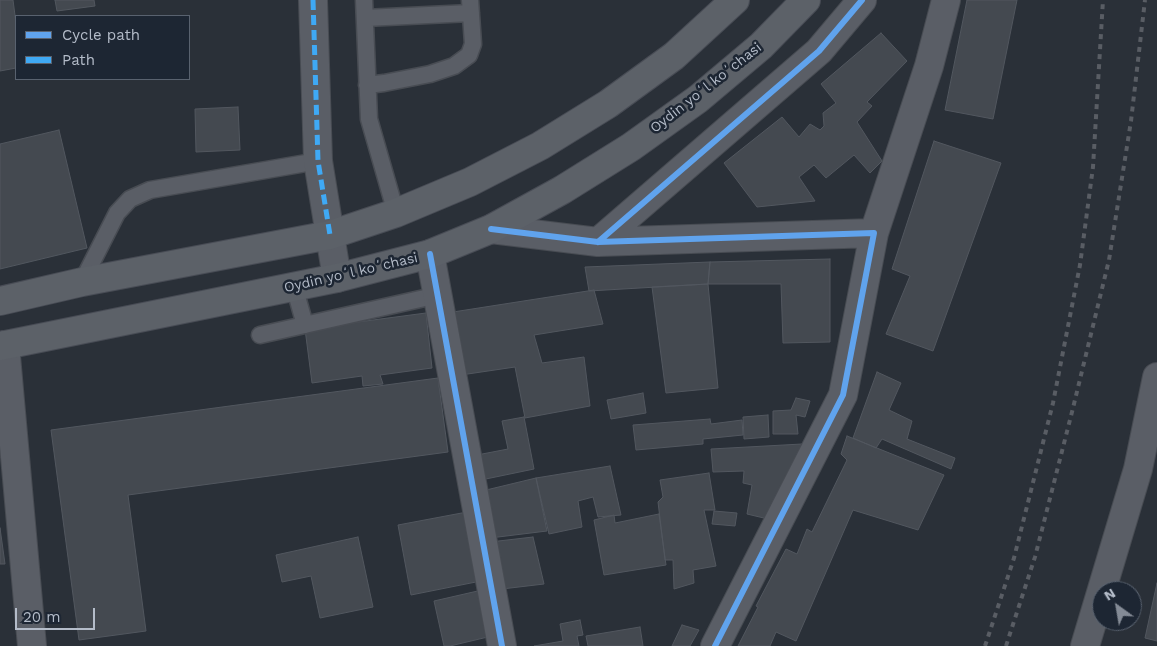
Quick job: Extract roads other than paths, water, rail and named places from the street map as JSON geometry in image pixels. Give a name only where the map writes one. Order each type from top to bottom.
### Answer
[{"type":"main road","points":[[0,302],[82,282],[330,235],[396,213],[470,182],[540,146],[608,104],[674,56],[735,0]]},
{"type":"main road","name":"Oydin yoʻl koʻchasi","points":[[2,345],[337,278],[430,254],[491,229],[562,190],[631,146],[698,99],[761,46],[806,0]]},
{"type":"street","points":[[313,0],[318,161],[337,278]]},
{"type":"street","points":[[598,242],[819,51],[862,0]]},
{"type":"street","points":[[714,646],[843,395],[874,233],[929,66],[946,0]]},
{"type":"street","points":[[491,229],[598,242],[874,233]]},
{"type":"street","points":[[430,254],[502,646]]},
{"type":"street","points":[[2,345],[32,646]]},
{"type":"street","points":[[1084,646],[1138,469],[1157,377]]},
{"type":"lane","points":[[364,0],[369,119],[396,213]]},
{"type":"lane","points":[[365,18],[470,6],[473,44],[469,55],[454,66],[430,74],[384,84],[367,85]]},
{"type":"lane","points":[[82,282],[116,214],[130,198],[150,190],[318,161]]},
{"type":"lane","points":[[294,286],[305,325]]},
{"type":"lane","points":[[260,335],[438,295]]},
{"type":"railway","points":[[985,646],[1014,558],[1053,403],[1080,265],[1093,167],[1103,0]]},
{"type":"railway","points":[[1006,646],[1035,557],[1109,260],[1131,121],[1145,0]]}]
